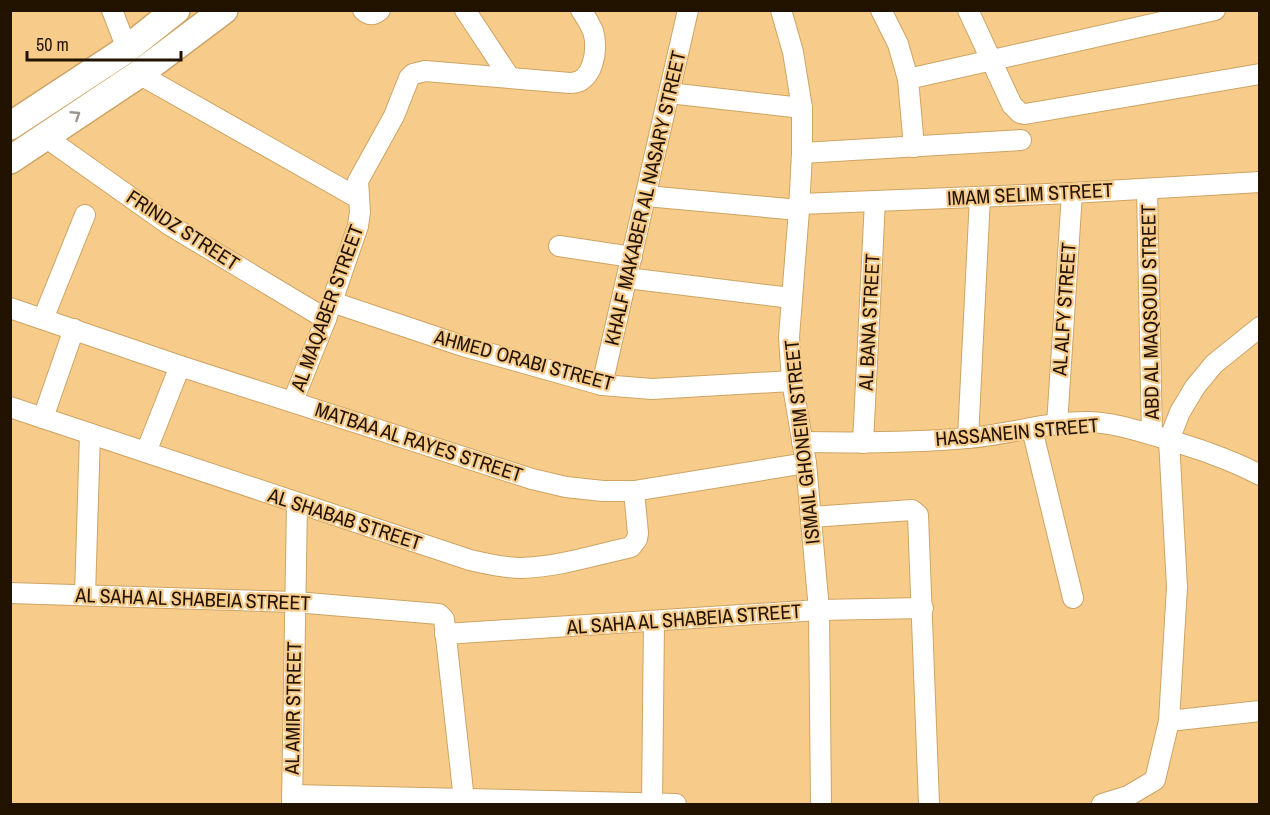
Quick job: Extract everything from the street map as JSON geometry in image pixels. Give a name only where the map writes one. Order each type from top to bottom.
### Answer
[{"type":"main road","points":[[10,126],[127,49],[176,10]]},
{"type":"main road","points":[[10,160],[139,74],[224,10]]},
{"type":"street","points":[[112,10],[127,49]]},
{"type":"street","points":[[363,10],[374,15],[380,10]]},
{"type":"street","points":[[465,10],[510,78],[575,83],[586,79],[595,50],[590,25],[581,10]]},
{"type":"street","name":"KHALF MAKABER AL NASARY STREET","points":[[602,385],[688,10]]},
{"type":"street","name":"ISMAIL GHONEIM STREET","points":[[781,10],[793,52],[802,108],[800,207],[789,337],[792,381],[806,463],[819,610],[821,804]]},
{"type":"street","points":[[881,10],[898,44],[908,79],[914,147]]},
{"type":"street","points":[[968,10],[1012,105],[1020,113],[1260,74]]},
{"type":"street","points":[[908,79],[1215,10]]},
{"type":"street","name":"AL MAQABER STREET","points":[[293,401],[329,311],[358,226],[360,212],[358,181],[385,135],[409,78],[413,74],[425,71],[510,78]]},
{"type":"street","points":[[139,74],[358,198]]},
{"type":"street","points":[[669,93],[802,108]]},
{"type":"street","name":"FRINDZ STREET","points":[[44,136],[171,226],[329,311]]},
{"type":"street","points":[[802,153],[1021,140]]},
{"type":"street","name":"IMAM SELIM STREET","points":[[646,196],[800,207],[875,201],[1260,182]]},
{"type":"street","name":"ABD AL MAQSOUD STREET","points":[[1102,804],[1128,796],[1155,780],[1169,721],[1177,587],[1161,437],[1147,189]]},
{"type":"street","name":"AL ALFY STREET","points":[[1057,425],[1072,193]]},
{"type":"street","points":[[968,438],[980,196]]},
{"type":"street","name":"AL BANA STREET","points":[[863,443],[875,201]]},
{"type":"street","points":[[43,319],[85,215]]},
{"type":"street","points":[[559,246],[632,257]]},
{"type":"street","points":[[627,278],[791,298]]},
{"type":"street","name":"MATBAA AL RAYES STREET","points":[[10,308],[180,366],[532,479],[566,487],[603,491],[634,491],[806,463]]},
{"type":"street","name":"AHMED ORABI STREET","points":[[329,311],[602,385],[652,389],[792,381]]},
{"type":"street","points":[[1161,437],[1195,387],[1214,364],[1260,327]]},
{"type":"street","points":[[43,418],[74,329]]},
{"type":"street","points":[[146,452],[180,366]]},
{"type":"street","name":"AL SHABAB STREET","points":[[10,407],[470,560],[498,566],[522,568],[570,561],[631,546],[637,539],[638,533],[634,491]]},
{"type":"street","name":"HASSANEIN STREET","points":[[802,442],[863,443],[968,438],[1057,425],[1106,423],[1161,437],[1224,458],[1260,475]]},
{"type":"street","points":[[1032,429],[1074,598]]},
{"type":"street","points":[[85,595],[90,434]]},
{"type":"street","name":"AL AMIR STREET","points":[[292,800],[297,503]]},
{"type":"street","points":[[810,517],[912,510],[918,515],[929,804]]},
{"type":"street","name":"AL SAHA AL SHABEIA STREET","points":[[10,593],[295,602],[435,612],[445,626],[654,621],[819,610],[923,608]]},
{"type":"street","points":[[652,804],[654,621]]},
{"type":"street","points":[[445,626],[464,800]]},
{"type":"street","points":[[1169,721],[1260,711]]},
{"type":"street","points":[[292,800],[676,804]]}]
